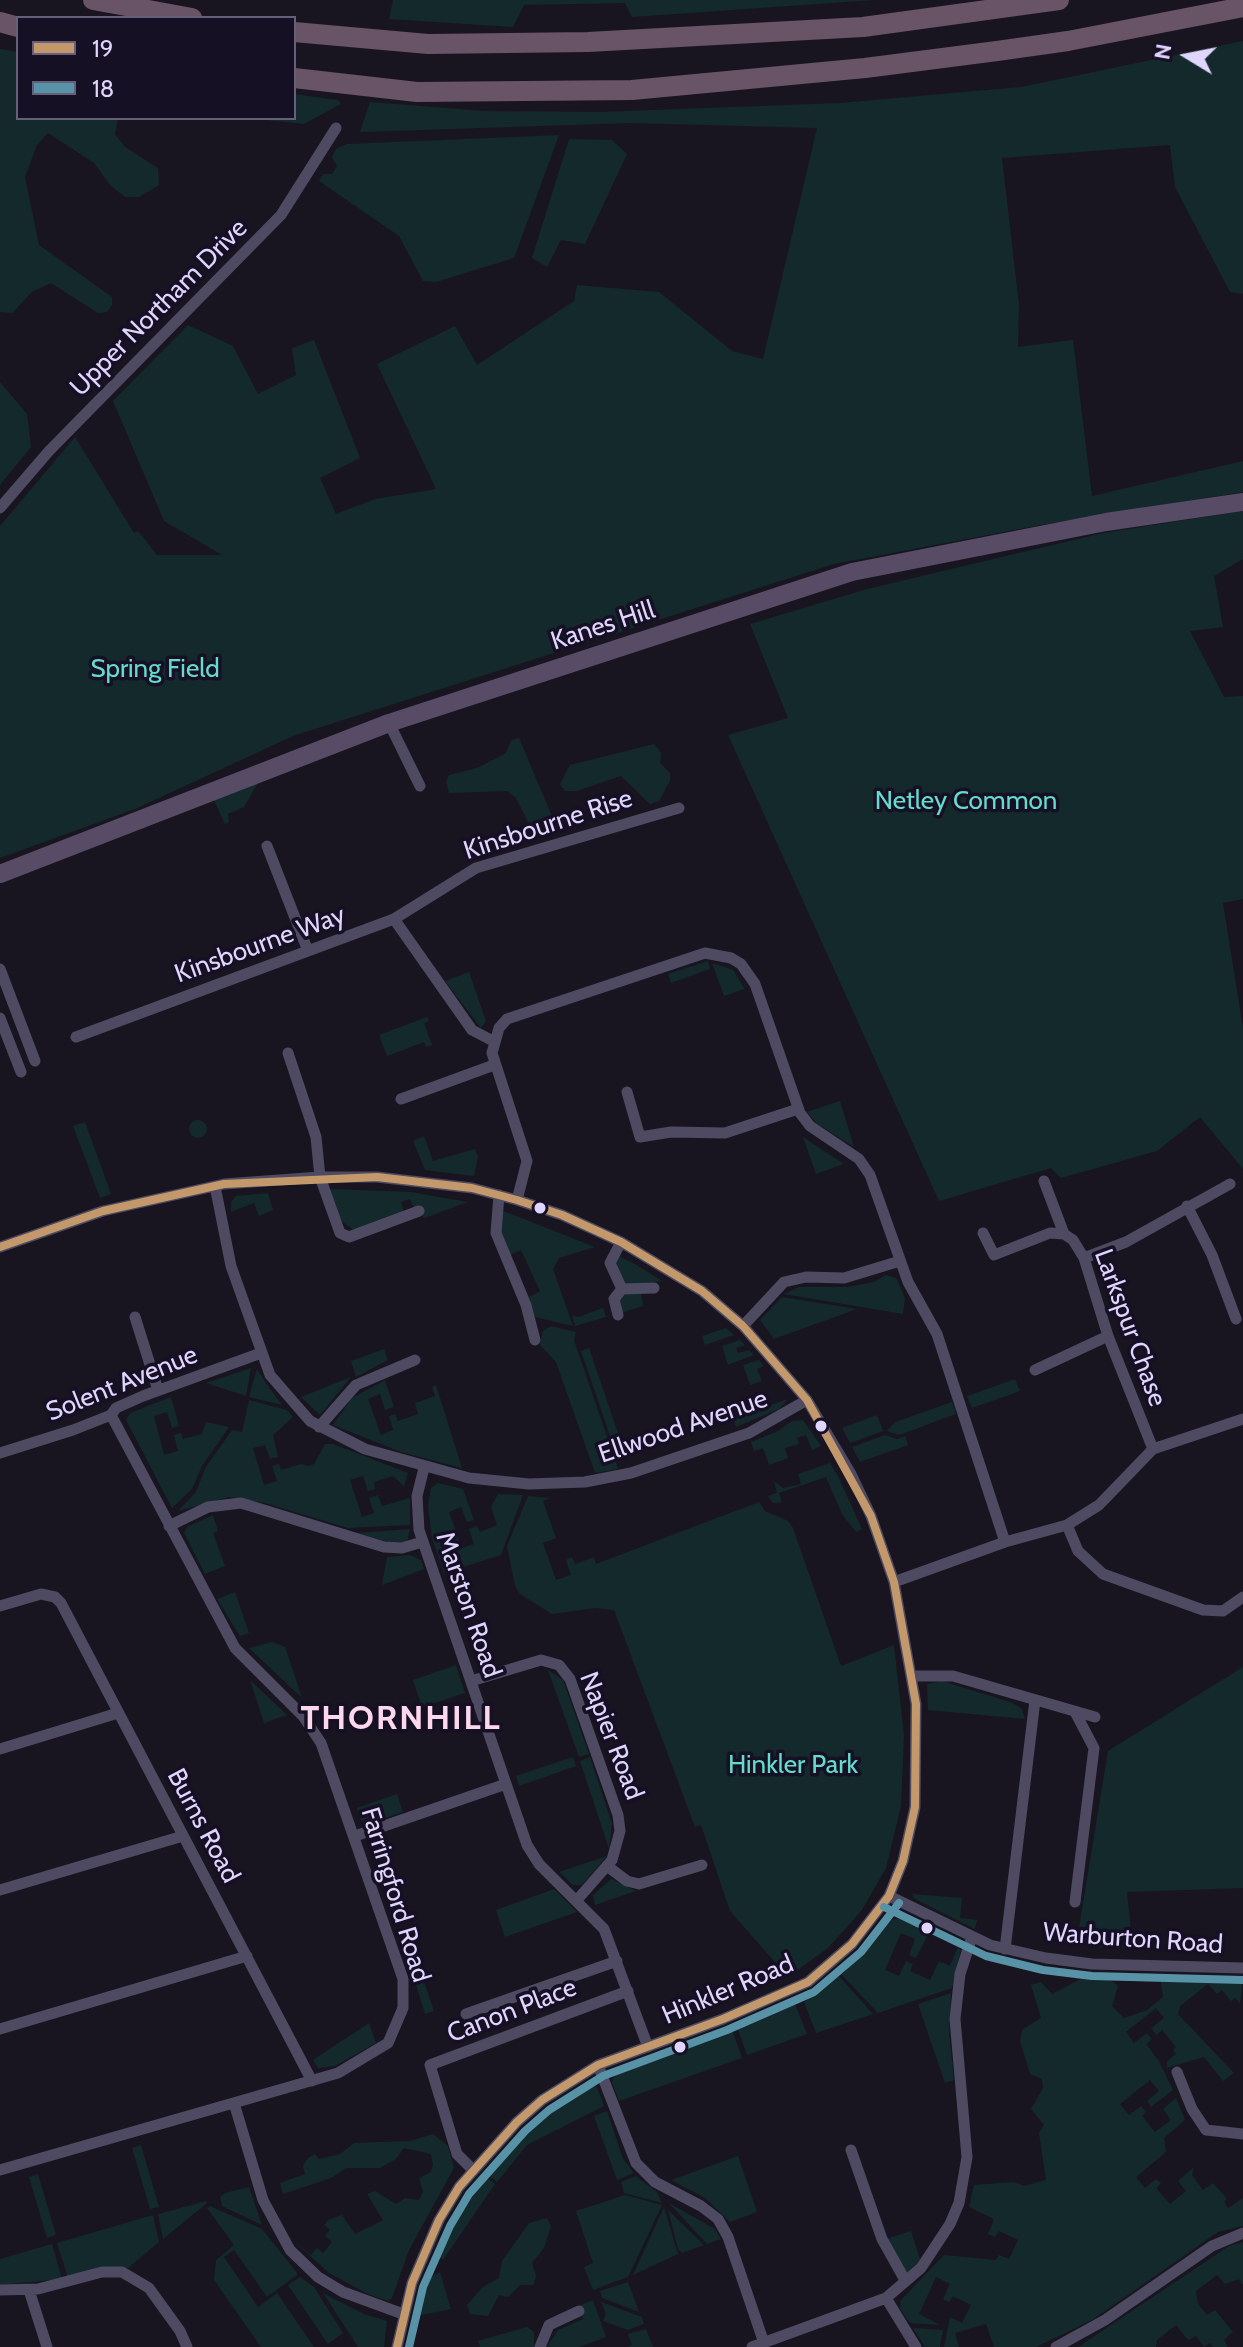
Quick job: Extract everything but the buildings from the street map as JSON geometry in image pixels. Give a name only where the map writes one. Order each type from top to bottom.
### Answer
[{"type":"highway","points":[[93,0],[181,16]]},
{"type":"highway","points":[[296,32],[428,44],[588,42],[863,27],[1059,0]]},
{"type":"highway","points":[[296,78],[417,92],[632,90],[865,68],[997,51],[1068,41],[1243,7]]},
{"type":"main road","name":"Kanes Hill","points":[[0,874],[389,723],[852,572],[1106,522],[1243,502]]},
{"type":"street","name":"Upper Northam Drive","points":[[0,508],[49,451],[281,215],[336,128]]},
{"type":"street","points":[[389,723],[420,786]]},
{"type":"street","name":"Kinsbourne Rise","points":[[394,919],[476,868],[679,808]]},
{"type":"street","points":[[267,846],[308,951]]},
{"type":"street","points":[[394,919],[472,1030],[493,1041]]},
{"type":"street","name":"Kinsbourne Way","points":[[76,1037],[394,919]]},
{"type":"street","points":[[517,1200],[527,1161],[494,1065],[493,1041],[499,1028],[519,1013],[705,953],[741,964],[752,978],[798,1109],[810,1126],[859,1159],[870,1175],[917,1302],[937,1334],[1005,1542]]},
{"type":"street","points":[[0,969],[35,1061]]},
{"type":"street","points":[[0,1018],[21,1072]]},
{"type":"street","points":[[288,1053],[316,1137],[320,1177],[343,1236],[349,1237],[413,1210]]},
{"type":"street","points":[[401,1099],[494,1065]]},
{"type":"street","points":[[627,1092],[640,1137],[671,1132],[725,1133],[798,1109]]},
{"type":"street","name":"Hinkler Road","points":[[0,1247],[94,1213],[215,1186],[320,1177],[420,1181],[517,1200],[621,1242],[702,1291],[743,1326],[807,1400],[851,1474],[871,1516],[894,1582],[913,1676],[917,1747],[915,1807],[903,1861],[889,1896],[852,1944],[808,1982],[598,2065],[542,2100],[473,2170],[434,2230],[403,2314],[397,2347]]},
{"type":"street","name":"Larkspur Chase","points":[[1044,1181],[1064,1234],[1073,1240],[1084,1258],[1108,1336],[1153,1449]]},
{"type":"street","points":[[1084,1258],[1126,1242],[1230,1184]]},
{"type":"street","name":"Ellwood Avenue","points":[[215,1186],[231,1266],[261,1353],[275,1382],[296,1408],[319,1427],[365,1449],[424,1468],[469,1478],[519,1483],[609,1478],[749,1433],[807,1400]]},
{"type":"street","points":[[499,1195],[496,1233],[526,1305],[535,1340]]},
{"type":"street","points":[[1187,1206],[1212,1255],[1236,1319]]},
{"type":"street","points":[[983,1233],[994,1255],[1050,1233],[1064,1234]]},
{"type":"street","points":[[621,1242],[610,1263],[622,1289]]},
{"type":"street","points":[[743,1326],[784,1282],[806,1277],[844,1278],[900,1261]]},
{"type":"street","points":[[615,1312],[614,1299],[622,1289],[654,1288]]},
{"type":"street","points":[[135,1317],[158,1390]]},
{"type":"street","points":[[125,1335],[139,1331]]},
{"type":"street","points":[[1035,1370],[1108,1336]]},
{"type":"street","name":"Solent Avenue","points":[[0,1453],[111,1415],[116,1408],[158,1390],[261,1353]]},
{"type":"street","points":[[319,1427],[356,1385],[415,1360]]},
{"type":"street","name":"Farringford Road","points":[[0,2170],[349,2068],[381,2049],[396,2030],[403,2008],[403,1979],[317,1734],[235,1648],[111,1415]]},
{"type":"street","points":[[894,1582],[1005,1542],[1067,1525],[1099,1505],[1153,1449],[1243,1419]]},
{"type":"street","name":"Marston Road","points":[[424,1468],[417,1504],[422,1542],[534,1858],[601,1923],[648,2047]]},
{"type":"street","points":[[169,1526],[208,1507],[241,1503],[384,1547],[402,1548],[422,1542]]},
{"type":"street","points":[[1067,1525],[1078,1551],[1103,1574],[1203,1610],[1223,1611],[1243,1597]]},
{"type":"street","name":"Burns Road","points":[[0,1606],[51,1595],[61,1603],[312,2081]]},
{"type":"street","name":"Napier Road","points":[[471,1681],[541,1660],[559,1665],[567,1674],[618,1815],[618,1846],[607,1866],[577,1900]]},
{"type":"street","points":[[913,1676],[953,1676],[1095,1717]]},
{"type":"street","points":[[1005,1949],[1035,1700]]},
{"type":"street","points":[[1075,1712],[1089,1734],[1094,1751],[1075,1902]]},
{"type":"street","points":[[0,1749],[118,1713]]},
{"type":"street","points":[[355,1836],[506,1784]]},
{"type":"street","points":[[0,1890],[183,1836]]},
{"type":"street","points":[[607,1866],[627,1881],[639,1884],[702,1865]]},
{"type":"street","name":"Warburton Road","points":[[889,1896],[972,1937],[1005,1949],[1092,1964],[1243,1968]]},
{"type":"street","points":[[752,2347],[886,2298],[936,2247],[959,2203],[964,2182],[966,2138],[955,2019],[960,1974],[972,1937]]},
{"type":"street","points":[[0,2029],[247,1956]]},
{"type":"street","points":[[466,2014],[617,1961]]},
{"type":"street","name":"Canon Place","points":[[473,2170],[457,2154],[430,2065],[628,1991]]},
{"type":"street","points":[[598,2065],[636,2163],[655,2182],[701,2206],[718,2219],[728,2237],[764,2343]]},
{"type":"street","points":[[1177,2072],[1192,2109],[1206,2130],[1243,2134]]},
{"type":"street","points":[[234,2103],[263,2200],[290,2250],[308,2269],[343,2292],[403,2314]]},
{"type":"street","points":[[851,2150],[882,2239],[905,2280]]},
{"type":"street","points":[[1056,2347],[1105,2320],[1212,2246],[1243,2233]]},
{"type":"street","points":[[0,2290],[29,2290],[108,2271],[129,2274],[149,2288],[180,2331],[187,2347]]},
{"type":"street","points":[[29,2290],[47,2347]]},
{"type":"street","points":[[886,2298],[916,2347]]},
{"type":"street","points":[[540,2347],[549,2325],[579,2311]]},
{"type":"green space","points":[[393,0],[874,0],[632,17],[625,3],[524,5],[513,27],[389,19]]},
{"type":"green space","name":"Spring Field","points":[[1243,41],[1243,294],[1230,292],[1175,187],[1170,145],[1002,158],[1019,305],[1018,347],[1073,340],[1092,496],[1243,461],[1243,492],[1030,527],[834,564],[293,736],[135,809],[0,858],[0,526],[75,437],[134,533],[138,531],[157,555],[222,555],[164,521],[113,401],[188,325],[233,346],[258,394],[296,375],[292,348],[314,340],[360,458],[320,478],[336,514],[375,499],[436,489],[377,364],[455,326],[477,365],[574,301],[577,285],[659,292],[732,351],[763,359],[817,128],[630,123],[360,132],[370,102],[484,111],[601,112],[840,103],[1021,87]]},
{"type":"green space","points":[[0,49],[16,52],[16,120],[118,120],[115,134],[125,147],[158,168],[159,185],[139,197],[125,197],[110,185],[94,163],[48,133],[37,145],[25,177],[39,245],[112,297],[112,305],[107,312],[98,313],[51,283],[32,292],[12,313],[0,312]]},
{"type":"green space","points":[[296,94],[338,100],[341,104],[304,124],[267,120],[296,120]]},
{"type":"green space","points":[[559,135],[514,258],[436,282],[423,281],[399,236],[319,181],[323,174],[332,174],[337,166],[332,157],[336,149],[347,144]]},
{"type":"green space","points":[[569,139],[612,140],[627,154],[585,244],[561,240],[547,267],[532,258]]},
{"type":"green space","points":[[0,382],[27,414],[31,447],[0,485]]},
{"type":"green space","name":"Netley Common","points":[[1243,511],[1243,559],[1214,576],[1223,627],[1190,631],[1224,697],[1243,696],[1243,899],[1223,903],[1243,1028],[1243,1169],[1200,1117],[1157,1151],[1061,1178],[1051,1168],[939,1201],[728,735],[788,718],[750,624],[867,589],[1103,533]]},
{"type":"green space","points":[[519,738],[557,828],[548,836],[536,838],[516,798],[507,791],[449,793],[446,782],[449,775],[477,768],[506,753],[511,740]]},
{"type":"green space","points":[[654,744],[661,753],[660,763],[670,773],[670,781],[659,801],[650,804],[621,776],[577,791],[565,791],[560,784],[570,765]]},
{"type":"green space","points":[[259,781],[244,807],[228,814],[229,822],[225,824],[212,796]]},
{"type":"green space","points":[[708,961],[710,969],[671,983],[668,974]]},
{"type":"green space","points":[[712,963],[733,970],[745,989],[724,996]]},
{"type":"green space","points":[[469,972],[486,1021],[481,1028],[445,981]]},
{"type":"green space","points":[[427,1017],[429,1021],[424,1023],[432,1045],[426,1047],[424,1042],[387,1056],[379,1035]]},
{"type":"green space","points":[[840,1101],[854,1147],[816,1123],[807,1112]]},
{"type":"green space","points":[[198,1120],[207,1129],[198,1138],[189,1129]]},
{"type":"green space","points":[[85,1122],[111,1194],[100,1198],[73,1126]]},
{"type":"green space","points":[[424,1136],[433,1161],[475,1149],[478,1157],[474,1176],[425,1170],[413,1141]]},
{"type":"green space","points":[[803,1137],[844,1164],[816,1174]]},
{"type":"green space","points":[[329,1189],[410,1192],[468,1202],[424,1218],[420,1208],[414,1209],[410,1199],[401,1202],[404,1213],[355,1231],[339,1219]]},
{"type":"green space","points":[[268,1193],[273,1210],[259,1216],[254,1203],[231,1212],[231,1202],[236,1196]]},
{"type":"green space","points":[[501,1210],[595,1247],[559,1258],[553,1269],[573,1326],[535,1317],[529,1297],[540,1291],[521,1250],[510,1255],[500,1236]]},
{"type":"green space","points":[[616,1255],[662,1281],[627,1285],[616,1268]]},
{"type":"green space","points":[[886,1275],[896,1278],[905,1298],[903,1314],[784,1294],[799,1287],[847,1287],[874,1282]]},
{"type":"green space","points":[[641,1293],[643,1306],[621,1313],[619,1296]]},
{"type":"green space","points":[[782,1297],[857,1309],[774,1339],[760,1320]]},
{"type":"green space","points":[[603,1308],[606,1317],[575,1326],[572,1315],[578,1317]]},
{"type":"green space","points":[[551,1326],[576,1332],[574,1340],[618,1469],[595,1473],[556,1362],[540,1345],[543,1331]]},
{"type":"green space","points":[[726,1328],[734,1335],[705,1345],[702,1336]]},
{"type":"green space","points":[[740,1340],[745,1345],[736,1348],[738,1353],[749,1350],[754,1355],[728,1365],[722,1346]]},
{"type":"green space","points":[[589,1348],[618,1433],[610,1436],[581,1351]]},
{"type":"green space","points":[[384,1349],[388,1360],[356,1377],[351,1361]]},
{"type":"green space","points":[[759,1360],[764,1366],[757,1369],[762,1381],[750,1385],[743,1365]]},
{"type":"green space","points":[[251,1368],[246,1396],[206,1383]]},
{"type":"green space","points":[[257,1369],[266,1383],[282,1405],[249,1397]]},
{"type":"green space","points":[[351,1377],[320,1415],[301,1397]]},
{"type":"green space","points":[[1015,1379],[1020,1391],[972,1408],[967,1396]]},
{"type":"green space","points":[[385,1380],[394,1407],[385,1410],[380,1394],[368,1399],[381,1435],[393,1430],[389,1416],[395,1414],[398,1421],[418,1414],[415,1403],[435,1396],[432,1387],[436,1385],[462,1468],[401,1452],[333,1425],[352,1398]]},
{"type":"green space","points":[[171,1397],[179,1426],[172,1428],[167,1412],[154,1416],[164,1455],[178,1451],[174,1435],[181,1433],[183,1439],[202,1434],[206,1422],[229,1427],[202,1466],[192,1489],[172,1508],[126,1420],[130,1413]]},
{"type":"green space","points":[[788,1399],[779,1409],[736,1427],[733,1418]]},
{"type":"green space","points":[[249,1400],[287,1410],[293,1417],[273,1435],[278,1457],[270,1459],[265,1445],[253,1448],[264,1485],[277,1481],[272,1466],[279,1464],[281,1470],[314,1464],[325,1444],[333,1444],[408,1473],[404,1486],[393,1476],[374,1482],[375,1489],[368,1491],[363,1476],[350,1480],[362,1517],[374,1513],[369,1498],[378,1495],[382,1506],[410,1498],[410,1525],[348,1528],[265,1503],[229,1497],[178,1511],[196,1492],[206,1467],[232,1430],[242,1432]]},
{"type":"green space","points":[[952,1402],[956,1414],[899,1435],[887,1431],[895,1422]]},
{"type":"green space","points":[[877,1415],[883,1431],[850,1443],[842,1428]]},
{"type":"green space","points":[[803,1420],[821,1446],[812,1450],[806,1435],[797,1438],[799,1444],[785,1448],[788,1458],[769,1465],[763,1448],[754,1451],[751,1442],[778,1431],[792,1421]]},
{"type":"green space","points":[[885,1435],[897,1439],[905,1436],[908,1445],[860,1462],[852,1447]]},
{"type":"green space","points":[[830,1463],[862,1529],[856,1532],[842,1514],[826,1477],[779,1493],[782,1502],[773,1503],[768,1496],[777,1493],[774,1481],[783,1488],[801,1484],[798,1474]]},
{"type":"green space","points":[[438,1483],[463,1489],[474,1520],[467,1522],[461,1507],[449,1512],[462,1548],[474,1544],[469,1529],[477,1526],[480,1532],[497,1525],[491,1507],[498,1494],[523,1495],[501,1555],[444,1573],[432,1538],[428,1506],[431,1488]]},
{"type":"green space","name":"Hinkler Park","points":[[528,1496],[550,1498],[543,1501],[556,1538],[543,1543],[556,1580],[571,1575],[566,1560],[572,1557],[575,1564],[594,1557],[596,1564],[759,1502],[765,1511],[788,1521],[793,1528],[841,1666],[894,1645],[904,1736],[901,1806],[886,1868],[862,1910],[828,1948],[788,1977],[730,1911],[701,1825],[695,1827],[614,1610],[595,1608],[552,1614],[520,1594],[515,1586],[507,1546]]},
{"type":"green space","points":[[213,1515],[218,1531],[213,1533],[225,1566],[205,1574],[184,1533],[187,1527]]},
{"type":"green space","points":[[410,1529],[407,1542],[391,1543],[357,1533]]},
{"type":"green space","points":[[410,1555],[421,1560],[424,1569],[382,1585],[387,1557]]},
{"type":"green space","points":[[235,1592],[249,1633],[240,1636],[217,1599]]},
{"type":"green space","points":[[272,1642],[285,1647],[302,1698],[249,1648]]},
{"type":"green space","points":[[456,1665],[465,1693],[422,1707],[413,1680]]},
{"type":"green space","points":[[1243,1667],[1243,1888],[1127,1892],[1133,1949],[1076,1946],[1108,1751]]},
{"type":"green space","points":[[548,1670],[563,1680],[589,1754],[579,1757]]},
{"type":"green space","points":[[250,1680],[287,1715],[264,1723]]},
{"type":"green space","points":[[942,1681],[1013,1703],[1022,1709],[1025,1719],[928,1710],[927,1684]]},
{"type":"green space","points":[[573,1757],[576,1766],[519,1786],[516,1776]]},
{"type":"green space","points":[[590,1757],[612,1824],[609,1849],[580,1761]]},
{"type":"green space","points":[[397,1794],[403,1812],[366,1824],[361,1820],[357,1808]]},
{"type":"green space","points":[[607,1856],[582,1885],[573,1885],[559,1872]]},
{"type":"green space","points":[[611,1879],[636,1891],[595,1905],[593,1895]]},
{"type":"green space","points":[[554,1889],[577,1912],[505,1937],[496,1910]]},
{"type":"green space","points":[[912,1894],[962,1898],[960,1918],[977,1920],[975,1929],[915,1899]]},
{"type":"green space","points":[[907,1918],[930,1930],[916,1958],[909,1955],[915,1939],[901,1933],[885,1970],[899,1976],[906,1961],[913,1964],[910,1971],[930,1980],[939,1961],[950,1966],[958,1947],[961,1951],[952,1988],[878,2013],[842,1975],[887,1924],[893,1919]]},
{"type":"green space","points":[[421,1973],[434,2011],[425,2014],[413,1975]]},
{"type":"green space","points":[[1104,1974],[1118,1986],[1112,2006],[1124,2018],[1147,2010],[1163,1997],[1160,1976],[1243,1977],[1240,2004],[1235,1998],[1231,2001],[1222,1990],[1217,1994],[1208,1984],[1180,2006],[1178,2014],[1234,2073],[1223,2081],[1204,2057],[1167,2068],[1167,2061],[1176,2054],[1173,2050],[1176,2047],[1162,2030],[1156,2035],[1151,2028],[1164,2018],[1156,2008],[1126,2032],[1134,2043],[1147,2033],[1152,2039],[1146,2044],[1159,2061],[1173,2090],[1151,2107],[1147,2101],[1159,2091],[1150,2080],[1120,2104],[1129,2115],[1141,2106],[1146,2112],[1142,2116],[1155,2132],[1171,2120],[1163,2109],[1176,2098],[1185,2120],[1164,2138],[1166,2152],[1136,2177],[1145,2188],[1156,2179],[1161,2183],[1156,2188],[1170,2204],[1186,2191],[1178,2181],[1194,2167],[1192,2175],[1203,2190],[1213,2183],[1227,2199],[1224,2202],[1228,2208],[1243,2198],[1243,2226],[1218,2232],[1092,2320],[1036,2347],[994,2347],[986,2324],[955,2333],[959,2347],[944,2347],[950,2317],[962,2323],[971,2305],[953,2296],[949,2302],[943,2299],[950,2284],[936,2277],[919,2314],[940,2325],[910,2323],[900,2309],[901,2300],[944,2255],[996,2260],[999,2255],[1009,2259],[1018,2240],[999,2231],[995,2237],[988,2234],[994,2219],[969,2207],[974,2185],[1014,2182],[1024,2186],[1046,2180],[1039,2133],[1044,2125],[1031,2109],[1043,2088],[1042,2079],[1030,2074],[1020,2041],[1022,2030],[1041,2018],[1031,1985],[1041,1982],[1052,1994],[1086,1976]]},
{"type":"green space","points":[[839,1976],[873,2014],[816,2033],[804,2002]]},
{"type":"green space","points":[[951,1993],[949,2032],[954,2080],[945,2083],[918,2004]]},
{"type":"green space","points":[[795,2004],[807,2034],[747,2055],[737,2027]]},
{"type":"green space","points":[[369,2023],[376,2043],[335,2066],[318,2068],[313,2060]]},
{"type":"green space","points":[[732,2029],[742,2058],[619,2101],[612,2082],[617,2070]]},
{"type":"green space","points":[[591,2086],[597,2087],[604,2106],[527,2145],[497,2182],[485,2172],[511,2143],[549,2109]]},
{"type":"green space","points":[[607,2111],[623,2159],[634,2173],[617,2180],[594,2116]]},
{"type":"green space","points":[[433,2134],[448,2146],[454,2168],[409,2250],[392,2298],[388,2301],[368,2294],[329,2273],[293,2240],[311,2255],[317,2248],[323,2253],[332,2242],[325,2236],[330,2230],[324,2225],[328,2220],[342,2215],[355,2234],[383,2220],[367,2194],[375,2191],[396,2204],[405,2198],[419,2200],[423,2192],[419,2178],[431,2172],[433,2165],[431,2154],[404,2148],[396,2159],[380,2168],[346,2168],[331,2178],[283,2194],[280,2183],[305,2174],[303,2166],[308,2158],[315,2154],[319,2159],[340,2154],[354,2143],[410,2141]]},
{"type":"green space","points":[[141,2145],[159,2207],[150,2209],[132,2148]]},
{"type":"green space","points":[[738,2156],[757,2212],[730,2222],[705,2198],[671,2180]]},
{"type":"green space","points":[[38,2174],[56,2235],[47,2238],[29,2177]]},
{"type":"green space","points":[[483,2174],[495,2184],[443,2260],[437,2253],[448,2228]]},
{"type":"green space","points":[[636,2176],[658,2193],[662,2203],[624,2193],[621,2182]]},
{"type":"green space","points":[[249,2187],[262,2225],[222,2206],[220,2197],[225,2193]]},
{"type":"green space","points":[[625,2195],[662,2205],[628,2277],[593,2290],[584,2267],[593,2263],[576,2211]]},
{"type":"green space","points":[[207,2203],[163,2239],[158,2214]]},
{"type":"green space","points":[[669,2203],[715,2229],[721,2239],[707,2244]]},
{"type":"green space","points":[[210,2206],[262,2229],[298,2274],[267,2297],[234,2250],[224,2257],[258,2307],[277,2293],[314,2347],[261,2347],[214,2280],[216,2260],[234,2245],[207,2208]]},
{"type":"green space","points":[[664,2207],[678,2254],[633,2275]]},
{"type":"green space","points":[[668,2210],[704,2245],[682,2253],[678,2249]]},
{"type":"green space","points":[[153,2215],[159,2242],[128,2268],[107,2267],[68,2278],[57,2243]]},
{"type":"green space","points":[[547,2218],[551,2226],[544,2248],[532,2263],[536,2276],[533,2285],[520,2285],[508,2297],[499,2295],[488,2316],[470,2314],[467,2305],[483,2287],[499,2278],[502,2261],[529,2223]]},
{"type":"green space","points":[[911,2231],[922,2266],[905,2280],[883,2240]]},
{"type":"green space","points":[[1243,2242],[1243,2285],[1239,2279],[1225,2284],[1217,2275],[1196,2291],[1198,2304],[1207,2315],[1215,2310],[1233,2332],[1224,2340],[1228,2347],[1213,2347],[1210,2343],[1204,2347],[1196,2336],[1188,2340],[1176,2325],[1157,2340],[1156,2347],[1078,2347],[1229,2246]]},
{"type":"green space","points":[[52,2244],[62,2279],[0,2285],[0,2259]]},
{"type":"green space","points":[[440,2272],[451,2309],[417,2316],[425,2280]]},
{"type":"green space","points":[[300,2277],[314,2287],[343,2333],[328,2344],[288,2285]]},
{"type":"green space","points":[[628,2282],[639,2312],[602,2298],[600,2291]]},
{"type":"green space","points":[[323,2293],[364,2314],[387,2321],[384,2347],[358,2347]]},
{"type":"green space","points":[[593,2300],[606,2337],[579,2347],[547,2347],[558,2330],[583,2319],[579,2306]]},
{"type":"green space","points":[[601,2302],[642,2317],[644,2324],[628,2330],[603,2321],[606,2314]]},
{"type":"green space","points":[[527,2327],[534,2332],[534,2347],[480,2347],[478,2341]]},
{"type":"green space","points":[[913,2328],[943,2330],[940,2347],[925,2347]]},
{"type":"green space","points":[[646,2329],[653,2347],[628,2347],[632,2345],[628,2334]]},
{"type":"transit line","name":"19","points":[[0,1247],[103,1211],[224,1184],[377,1177],[472,1188],[517,1200],[562,1215],[621,1242],[702,1291],[743,1326],[807,1400],[871,1516],[894,1582],[916,1704],[915,1807],[903,1861],[889,1896],[852,1944],[808,1982],[723,2019],[598,2065],[542,2100],[517,2122],[459,2187],[439,2220],[412,2283],[397,2347]]},
{"type":"transit line","name":"18","points":[[409,2347],[423,2287],[450,2226],[469,2194],[525,2131],[549,2110],[603,2076],[727,2030],[814,1992],[861,1952],[899,1903]]},
{"type":"transit line","name":"18","points":[[884,1907],[986,1956],[1043,1970],[1092,1976],[1243,1980]]},
{"type":"district","name":"THORNHILL","points":[[401,1719]]}]
